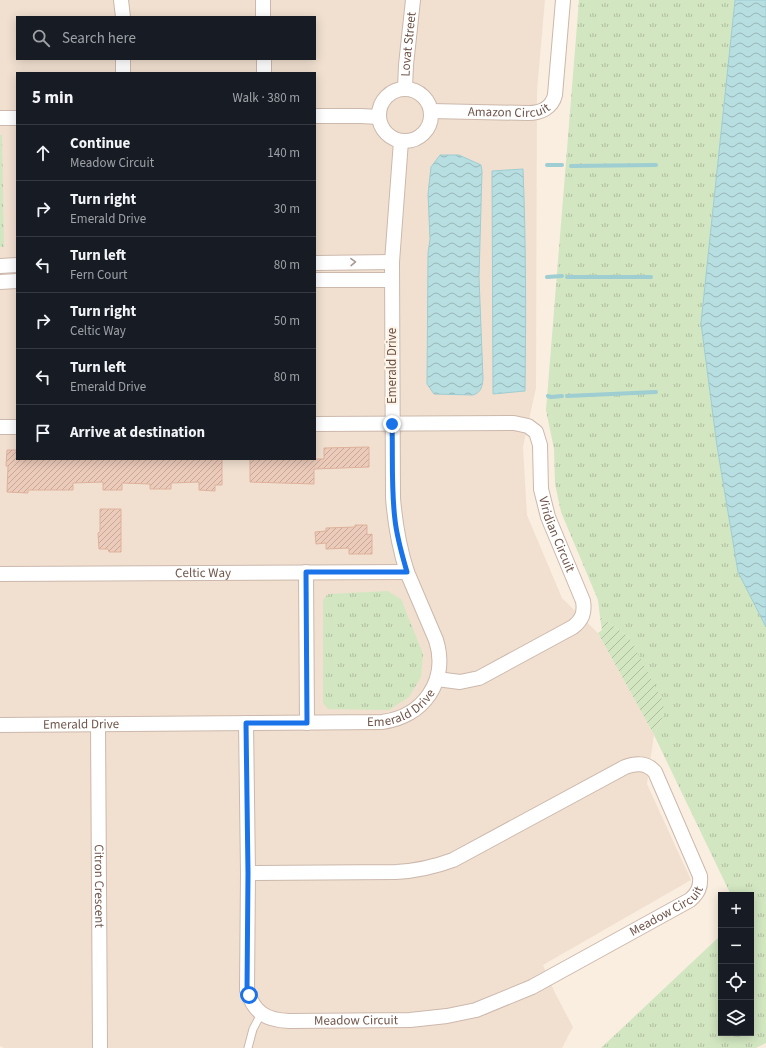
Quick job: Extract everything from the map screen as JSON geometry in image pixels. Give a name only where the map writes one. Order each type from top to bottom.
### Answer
[{"type":"street","points":[[121,0],[122,16]]},
{"type":"street","points":[[263,0],[263,16]]},
{"type":"street","name":"Lovat Street","points":[[405,88],[413,0]]},
{"type":"street","name":"Amazon Circuit","points":[[431,111],[528,114],[541,112],[546,109],[554,99],[555,95],[563,0]]},
{"type":"street","points":[[123,60],[123,72]]},
{"type":"street","points":[[264,60],[264,72]]},
{"type":"street","points":[[405,88],[415,90],[422,95],[428,102],[431,111],[430,121],[425,131],[419,137],[410,141],[401,141],[389,136],[382,130],[378,117],[378,109],[382,100],[388,94],[405,88]]},
{"type":"street","points":[[316,116],[378,117]]},
{"type":"street","points":[[0,118],[16,118]]},
{"type":"street","name":"Emerald Drive","points":[[0,724],[382,722],[399,719],[413,712],[433,689],[437,679],[439,659],[437,644],[407,572],[399,543],[393,498],[392,262],[401,141]]},
{"type":"street","points":[[316,263],[392,262]]},
{"type":"street","points":[[0,266],[16,265]]},
{"type":"street","points":[[316,280],[392,280]]},
{"type":"street","points":[[0,282],[16,282]]},
{"type":"street","name":"Viridian Circuit","points":[[316,424],[514,423],[532,428],[536,432],[540,445],[541,489],[548,517],[584,606],[582,618],[573,628],[479,678],[460,682],[437,679]]},
{"type":"street","points":[[0,427],[16,427]]},
{"type":"street","points":[[306,572],[307,723]]},
{"type":"street","name":"Celtic Way","points":[[0,574],[407,572]]},
{"type":"street","points":[[246,723],[248,873],[247,990],[254,1006],[261,1014]]},
{"type":"street","name":"Citron Crescent","points":[[98,724],[100,1048]]},
{"type":"street","name":"Meadow Circuit","points":[[248,873],[396,872],[414,871],[435,867],[453,860],[625,768],[637,764],[648,766],[655,772],[697,869],[700,882],[696,895],[690,900],[532,987],[476,1010],[446,1016],[410,1020],[289,1022],[274,1020],[261,1014]]},
{"type":"lane","points":[[248,1048],[252,1029],[261,1014]]},
{"type":"shaded area","points":[[0,0],[545,0],[537,91],[536,388],[523,447],[527,515],[562,598],[598,633],[654,735],[647,784],[691,880],[543,965],[555,993],[573,1027],[562,1048],[4,1048],[0,1046]]},
{"type":"green space","points":[[579,0],[735,0],[701,323],[717,446],[738,572],[766,627],[766,1043],[756,1048],[601,1048],[718,938],[718,1036],[754,1036],[754,892],[730,892],[654,735],[664,714],[629,637],[600,617],[598,600],[561,512],[555,484],[554,449],[546,410]]},
{"type":"green space","points":[[0,135],[2,135],[4,247],[0,247]]},
{"type":"green space","points":[[388,591],[401,599],[423,654],[421,677],[409,697],[389,710],[328,709],[323,703],[323,600],[328,594]]},
{"type":"green space","points":[[600,617],[629,637],[663,701],[664,714],[654,735],[598,633],[602,630]]},
{"type":"water","points":[[735,0],[766,0],[766,627],[738,572],[717,446],[701,323]]},
{"type":"water","points":[[440,155],[459,155],[481,165],[482,171],[479,277],[483,379],[480,390],[473,395],[434,394],[427,384],[428,253],[430,239],[428,194],[431,167]]},
{"type":"water","points":[[523,169],[526,280],[525,391],[493,394],[492,171]]},
{"type":"building","points":[[369,447],[369,467],[314,469],[314,484],[250,482],[250,460],[324,459],[324,448]]},
{"type":"building","points":[[7,450],[16,450],[16,460],[222,460],[222,485],[215,485],[215,491],[199,490],[199,482],[171,483],[171,489],[150,489],[150,484],[122,483],[122,490],[103,490],[103,482],[73,483],[73,490],[28,490],[28,493],[7,492],[8,466],[6,466]]},
{"type":"building","points":[[100,509],[121,509],[121,552],[109,552],[108,549],[99,549],[98,533],[100,532]]},
{"type":"building","points":[[355,525],[367,525],[367,535],[372,534],[372,554],[349,554],[349,548],[326,549],[326,543],[316,544],[315,532],[326,531],[326,528],[355,527]]},
{"type":"waterway","points":[[547,165],[562,165]]},
{"type":"waterway","points":[[571,166],[656,165]]},
{"type":"waterway","points":[[547,277],[562,276]]},
{"type":"waterway","points":[[567,277],[651,277]]},
{"type":"waterway","points":[[567,396],[656,392]]},
{"type":"waterway","points":[[548,396],[562,396]]},
{"type":"route","points":[[249,995],[247,990],[248,873],[246,723],[307,723],[306,572],[407,572],[395,521],[393,498],[392,424]]}]
